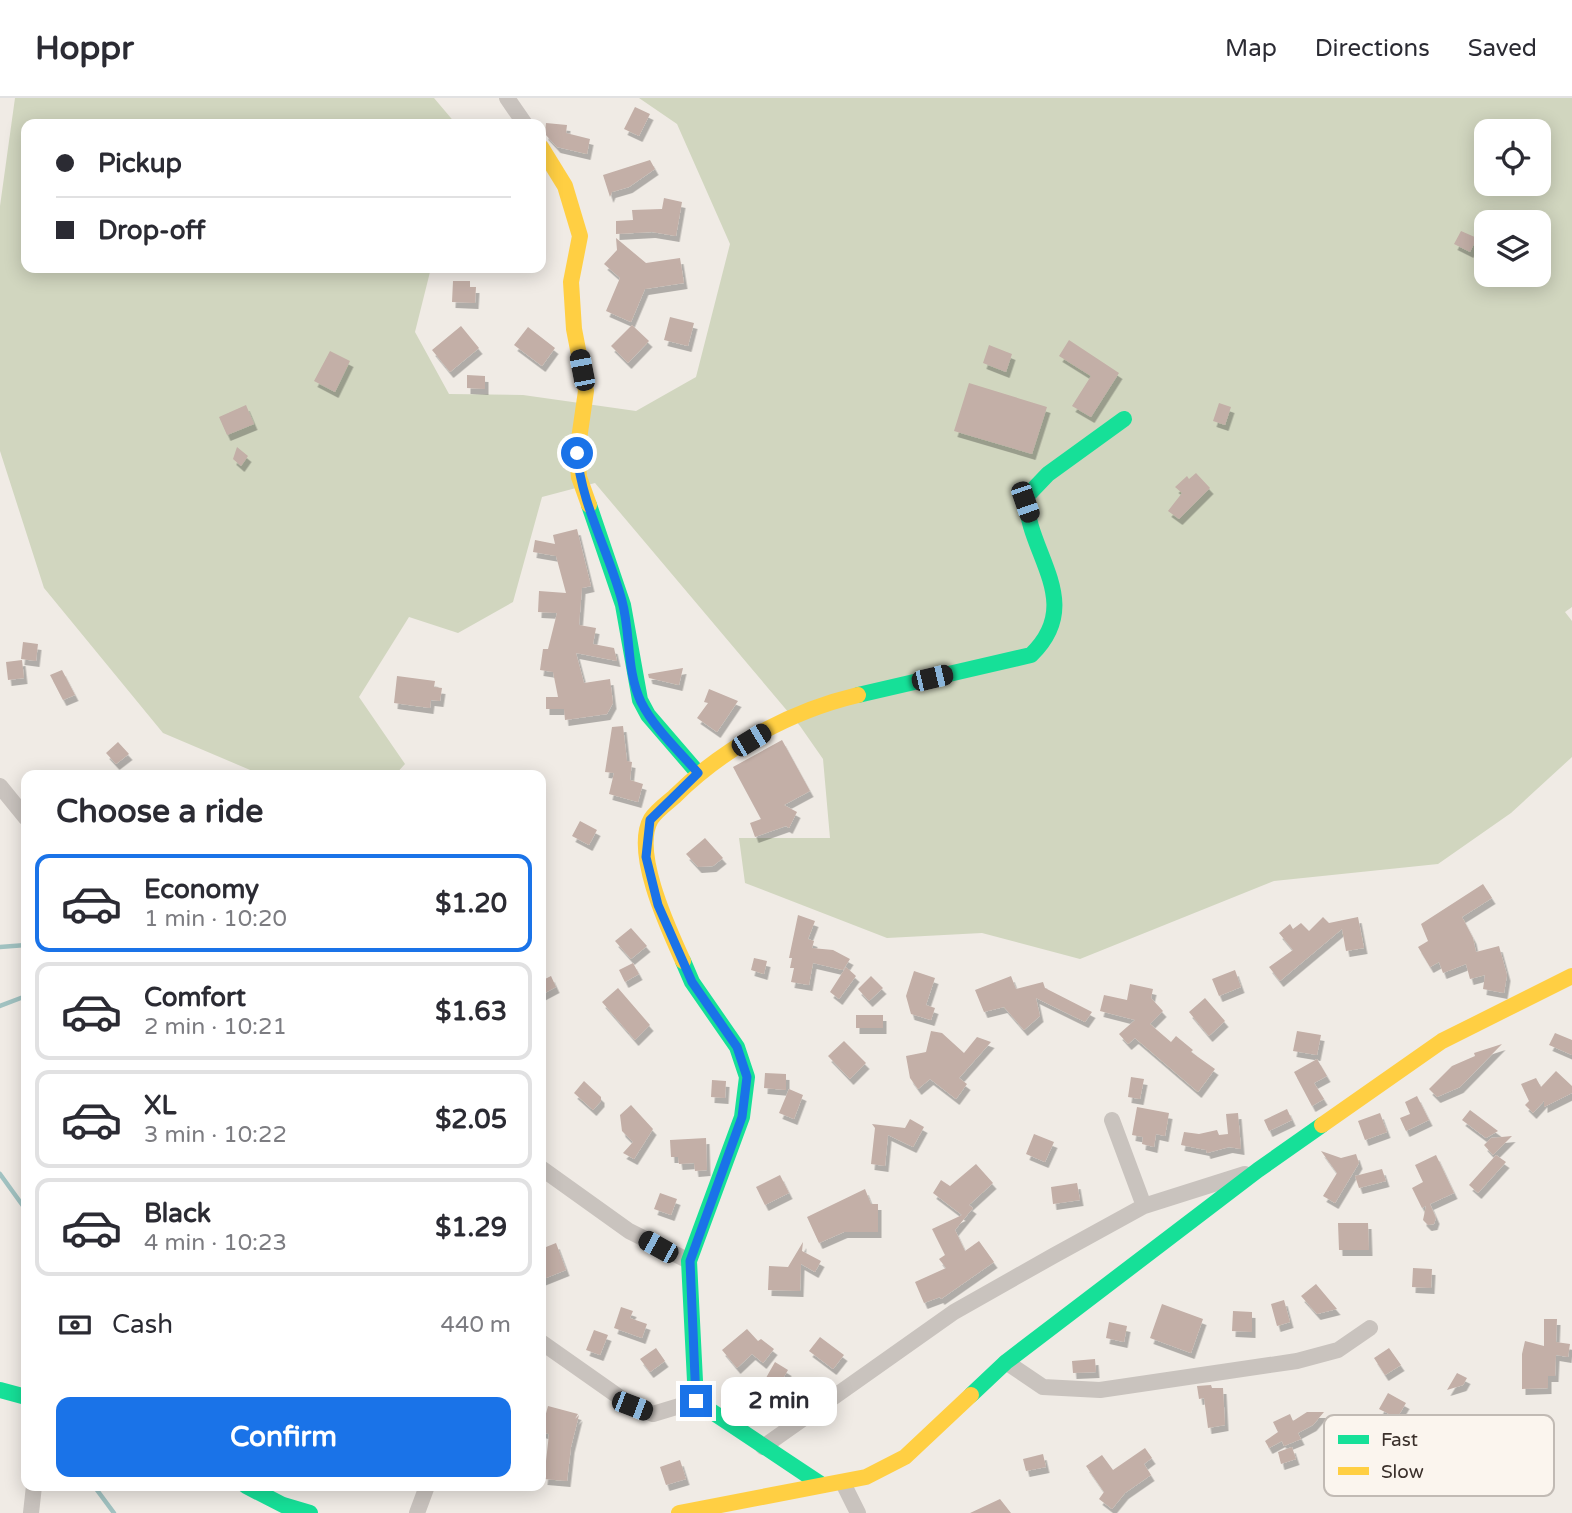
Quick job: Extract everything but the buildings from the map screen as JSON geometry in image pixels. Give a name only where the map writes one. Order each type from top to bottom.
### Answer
[{"type":"street","points":[[507,98],[522,119]]},
{"type":"street","points":[[546,155],[565,186],[580,236],[570,282],[574,329],[586,391],[577,453],[579,477],[609,557],[623,605],[628,646],[640,700],[648,715],[698,773]]},
{"type":"street","points":[[696,1401],[690,1261],[742,1117],[747,1077],[737,1047],[692,982],[658,905],[646,857],[650,820],[698,773],[771,727],[833,701],[1031,655],[1041,649],[1053,630],[1056,617],[1049,572],[1025,499],[1048,474],[1124,419]]},
{"type":"street","points":[[0,786],[21,812]]},
{"type":"street","points":[[679,1513],[822,1485],[844,1485],[867,1479],[905,1457],[1006,1362],[1258,1170],[1442,1041],[1572,976]]},
{"type":"street","points":[[1112,1120],[1144,1206]]},
{"type":"street","points":[[763,1447],[954,1312],[1144,1206],[1258,1170]]},
{"type":"street","points":[[546,1172],[629,1231],[690,1261]]},
{"type":"street","points":[[1006,1362],[1044,1387],[1100,1390],[1297,1362],[1338,1350],[1370,1328]]},
{"type":"street","points":[[546,1346],[632,1406],[653,1414],[696,1401]]},
{"type":"street","points":[[0,1390],[21,1395]]},
{"type":"street","points":[[696,1401],[822,1485]]},
{"type":"street","points":[[844,1485],[858,1513]]},
{"type":"street","points":[[31,1513],[33,1491]]},
{"type":"street","points":[[256,1491],[283,1505],[310,1513]]},
{"type":"street","points":[[417,1513],[425,1491]]},
{"type":"green space","points":[[15,98],[434,98],[452,119],[21,119],[21,273],[430,273],[415,332],[449,394],[523,395],[636,411],[696,377],[730,244],[677,124],[639,98],[1572,98],[1572,607],[1565,612],[1572,621],[1572,757],[1511,813],[1438,864],[1274,881],[1080,959],[982,933],[887,938],[745,883],[739,838],[830,838],[823,759],[800,726],[595,483],[542,497],[513,602],[458,633],[409,617],[359,697],[405,764],[400,770],[250,770],[163,733],[44,588],[0,451],[0,206]]},
{"type":"waterway","points":[[0,947],[21,945]]},
{"type":"waterway","points":[[0,1006],[21,998]]},
{"type":"waterway","points":[[0,1174],[21,1203]]},
{"type":"waterway","points":[[98,1491],[114,1513]]},
{"type":"traffic: fast","points":[[858,695],[1031,655],[1047,635],[1054,616],[1054,597],[1029,518],[1026,497],[1048,474],[1124,419]]},
{"type":"traffic: fast","points":[[589,505],[623,605],[640,700],[648,715],[698,773]]},
{"type":"traffic: fast","points":[[683,961],[692,982],[737,1047],[747,1077],[742,1117],[689,1261],[696,1401],[822,1485]]},
{"type":"traffic: fast","points":[[971,1395],[1006,1362],[1258,1170],[1322,1125]]},
{"type":"traffic: fast","points":[[0,1390],[21,1396]]},
{"type":"traffic: fast","points":[[256,1491],[283,1505],[310,1513]]},
{"type":"traffic: slow","points":[[546,155],[565,186],[580,236],[571,282],[574,329],[586,391],[577,453],[579,477],[589,505]]},
{"type":"traffic: slow","points":[[683,961],[662,911],[649,870],[646,833],[651,819],[693,779],[736,747],[783,721],[858,695]]},
{"type":"traffic: slow","points":[[1322,1125],[1442,1041],[1572,976]]},
{"type":"traffic: slow","points":[[679,1513],[866,1477],[905,1457],[971,1395]]},
{"type":"route","points":[[577,453],[579,477],[609,557],[623,605],[635,686],[640,700],[648,715],[698,773],[657,812],[646,831],[646,857],[658,905],[692,982],[737,1047],[747,1077],[742,1117],[690,1261],[691,1335],[696,1401]]}]
